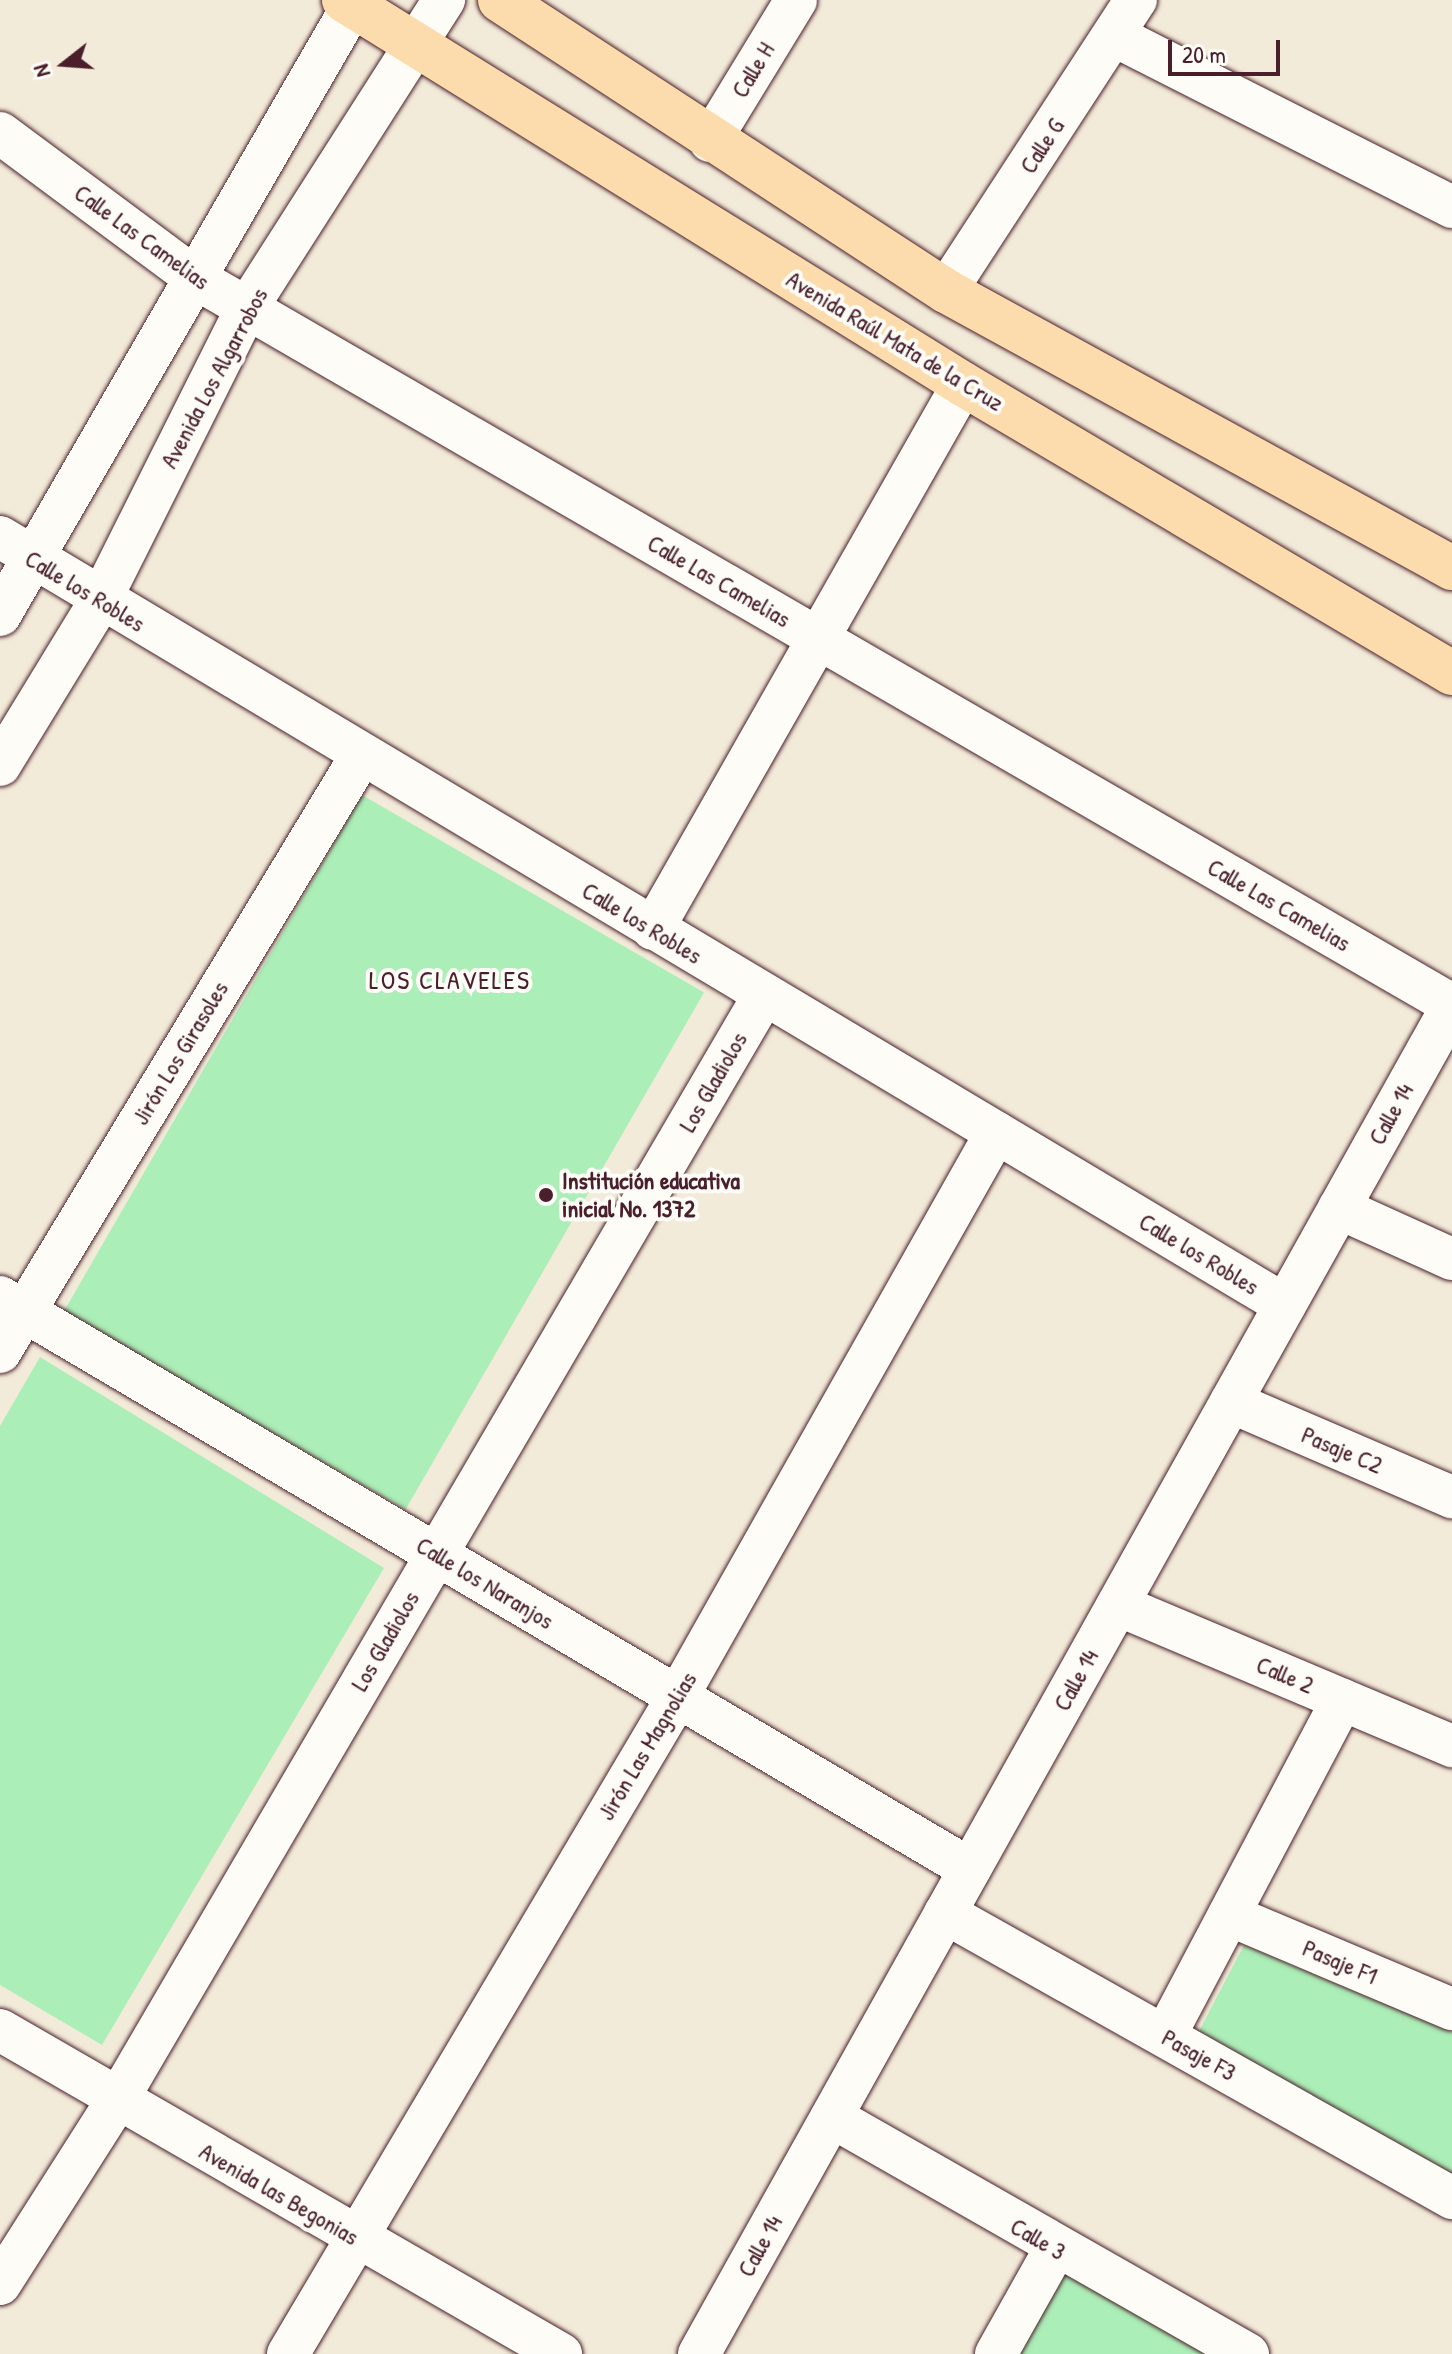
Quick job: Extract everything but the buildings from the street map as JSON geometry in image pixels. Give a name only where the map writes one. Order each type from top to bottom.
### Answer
[{"type":"main road","points":[[500,0],[710,141],[946,291],[1452,568]]},
{"type":"main road","name":"Avenida Raúl Mata de la Cruz","points":[[351,2],[963,384],[1452,673]]},
{"type":"street","name":"Avenida Los Algarrobos","points":[[0,765],[100,601],[247,308],[418,46],[444,0]]},
{"type":"street","name":"Calle H","points":[[710,141],[796,0]]},
{"type":"street","name":"Calle G","points":[[946,291],[1136,0]]},
{"type":"street","points":[[0,615],[16,549],[195,278],[351,2]]},
{"type":"street","points":[[1115,36],[1452,207]]},
{"type":"street","name":"Calle Las Camelias","points":[[0,133],[195,278],[1452,1006]]},
{"type":"street","points":[[653,929],[963,384]]},
{"type":"street","name":"Calle los Robles","points":[[16,549],[1285,1305]]},
{"type":"street","name":"Jirón Los Girasoles","points":[[0,1352],[12,1303],[361,756]]},
{"type":"street","name":"Los Gladiolos","points":[[0,2284],[118,2099],[764,995]]},
{"type":"street","name":"Calle 14","points":[[699,2354],[1452,1006]]},
{"type":"street","name":"Jirón Las Magnolias","points":[[288,2354],[352,2236],[678,1696],[996,1133]]},
{"type":"street","points":[[1339,1208],[1452,1259]]},
{"type":"street","name":"Calle los Naranjos","points":[[12,1303],[970,1869]]},
{"type":"street","name":"Pasaje C2","points":[[1231,1402],[1452,1497]]},
{"type":"street","name":"Calle 2","points":[[1118,1605],[1452,1746]]},
{"type":"street","points":[[1165,2036],[1342,1700]]},
{"type":"street","name":"Pasaje F3","points":[[945,1913],[1452,2198]]},
{"type":"street","name":"Pasaje F1","points":[[1229,1915],[1452,2009]]},
{"type":"street","name":"Avenida las Begonias","points":[[0,2030],[561,2354]]},
{"type":"street","name":"Calle 3","points":[[832,2117],[1055,2249],[1248,2354]]},
{"type":"street","points":[[996,2354],[1055,2249]]},
{"type":"green space","points":[[362,795],[704,992],[406,1510],[64,1312]]},
{"type":"green space","points":[[40,1357],[384,1568],[102,2045],[0,1985],[0,1426]]},
{"type":"green space","points":[[1244,1945],[1452,2032],[1452,2174],[1197,2035]]},
{"type":"green space","points":[[1061,2271],[1207,2354],[1006,2354]]},
{"type":"place","name":"Institución educativa inicial No. 1372","points":[[546,1195]]},
{"type":"district","name":"LOS CLAVELES","points":[[450,980]]}]
